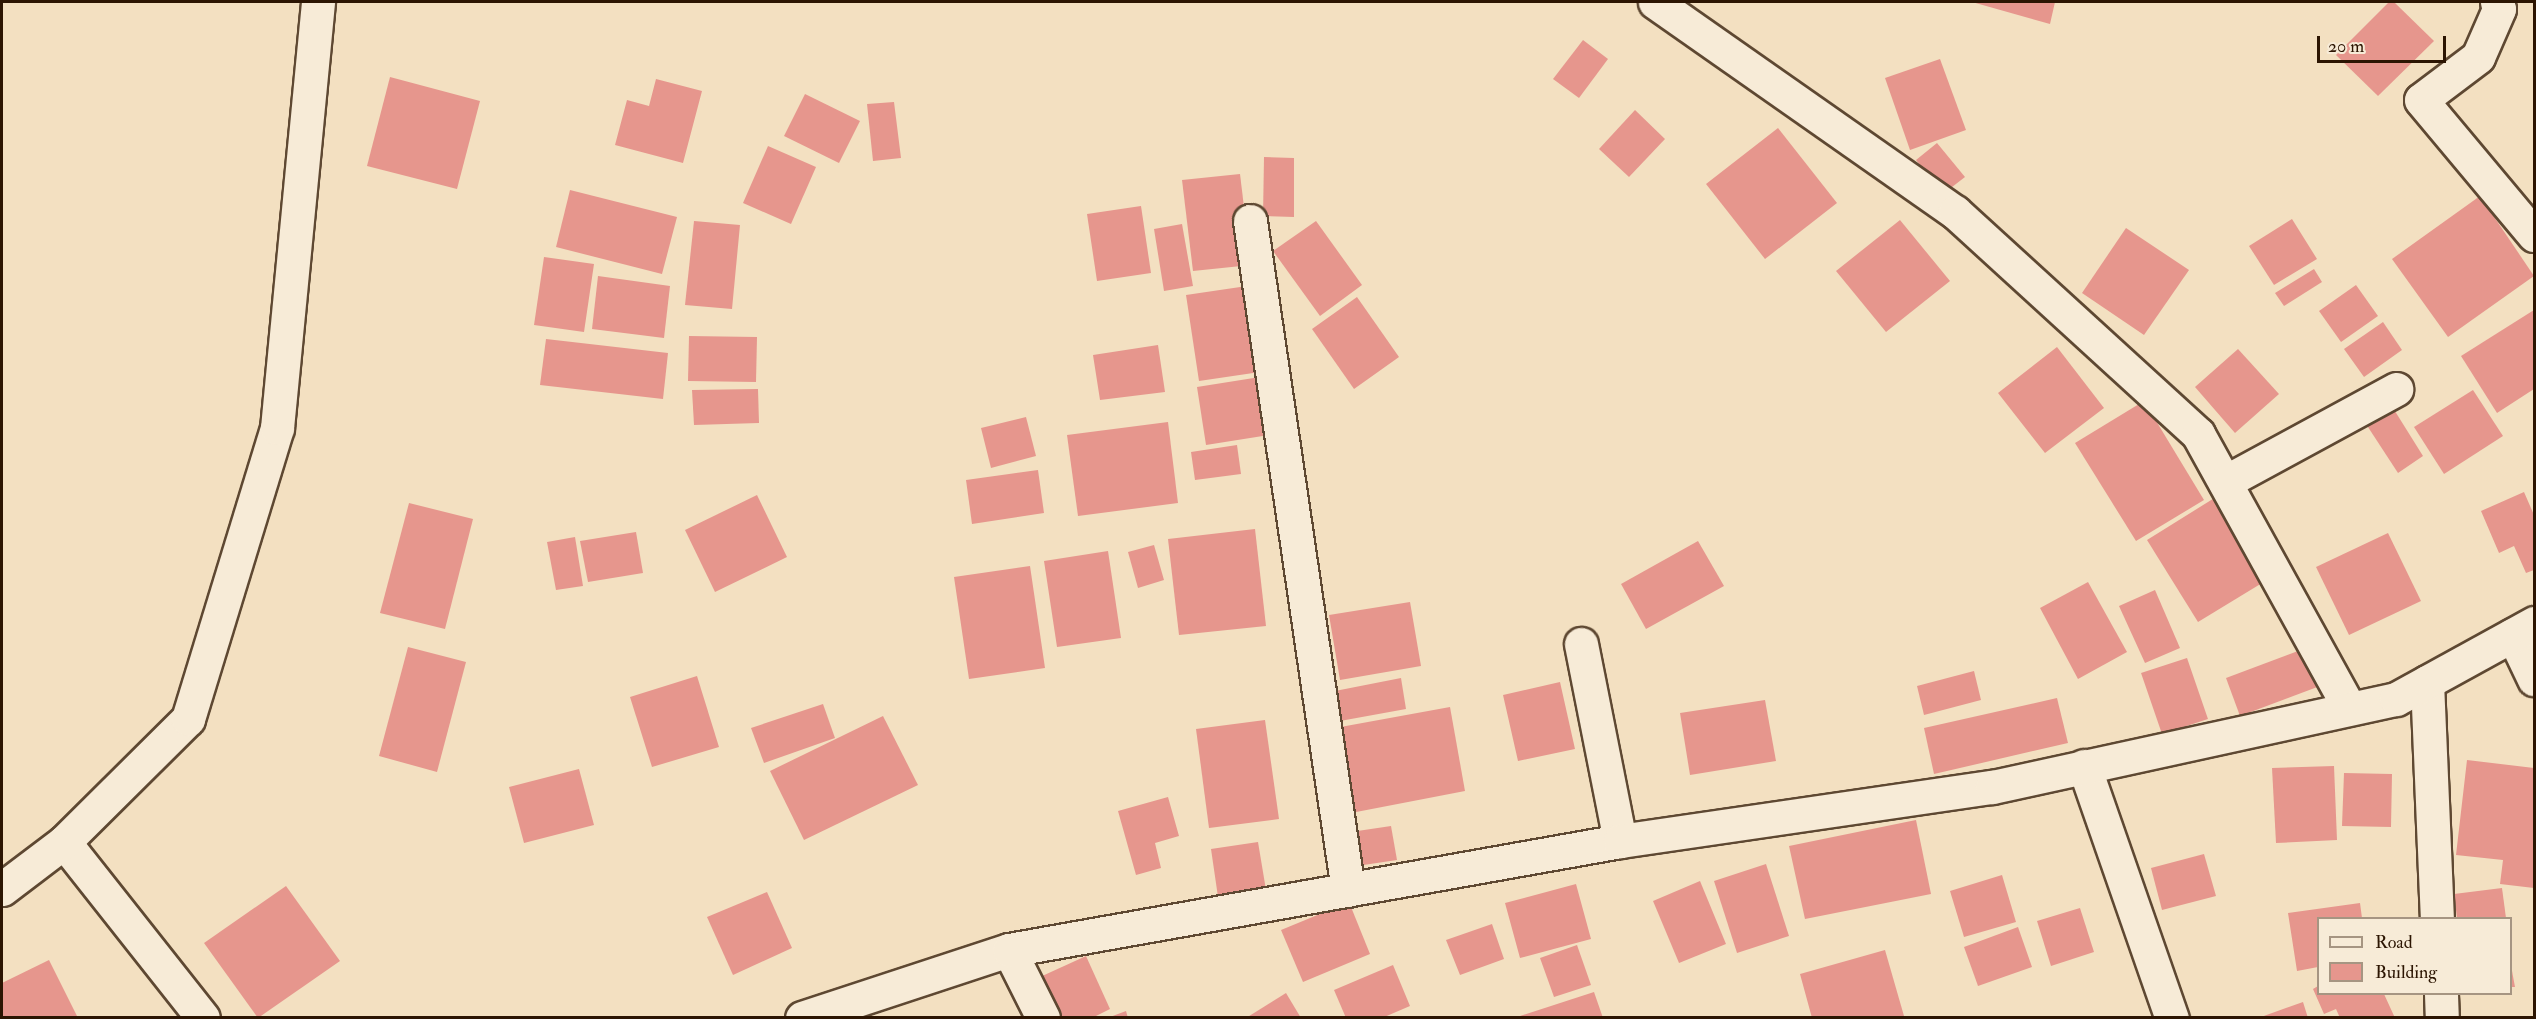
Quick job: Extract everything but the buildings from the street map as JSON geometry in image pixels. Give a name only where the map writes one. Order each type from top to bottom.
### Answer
[{"type":"street","points":[[2,889],[64,842],[188,719],[277,428],[318,2]]},
{"type":"street","points":[[1655,2],[1955,212],[2198,434],[2349,707]]},
{"type":"street","points":[[2497,2],[2499,9],[2478,57],[2421,100],[2535,235]]},
{"type":"street","points":[[1251,221],[1348,890]]},
{"type":"street","points":[[2225,482],[2396,389]]},
{"type":"street","points":[[802,1017],[1009,950],[1620,841],[1992,787],[2349,707],[2396,699],[2524,629],[2535,679]]},
{"type":"street","points":[[1581,644],[1620,841]]},
{"type":"street","points":[[2427,682],[2437,917]]},
{"type":"street","points":[[2084,766],[2172,1017]]},
{"type":"street","points":[[64,842],[203,1017]]},
{"type":"street","points":[[1009,950],[1043,1017]]},
{"type":"street","points":[[2440,995],[2442,1017]]}]
